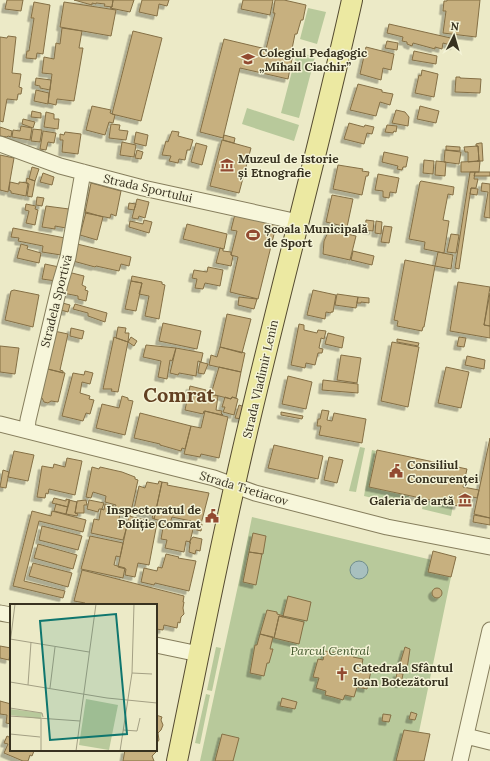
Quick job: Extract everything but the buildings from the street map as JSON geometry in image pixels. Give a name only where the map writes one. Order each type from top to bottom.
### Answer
[{"type":"main road","name":"Strada Vladimir Lenin","points":[[177,761],[234,486],[337,68],[352,0]]},
{"type":"street","name":"Strada Sportului","points":[[0,144],[60,166],[143,188],[298,222]]},
{"type":"street","name":"Stradela Sportivă","points":[[27,430],[44,350],[69,250],[83,172]]},
{"type":"street","name":"Strada Tretiacov","points":[[0,424],[214,478],[262,495],[387,527],[490,547]]},
{"type":"street","points":[[0,613],[10,615]]},
{"type":"street","points":[[460,761],[490,630]]},
{"type":"street","points":[[157,645],[199,654]]},
{"type":"street","points":[[466,736],[490,742]]},
{"type":"green space","points":[[308,8],[326,12],[317,44],[300,39]]},
{"type":"green space","points":[[297,52],[315,57],[299,118],[281,113]]},
{"type":"green space","points":[[247,108],[299,125],[294,141],[242,124]]},
{"type":"green space","points":[[360,447],[365,448],[356,492],[349,491]]},
{"type":"green space","points":[[372,450],[376,451],[369,487],[409,496],[407,506],[364,496]]},
{"type":"green space","points":[[424,500],[453,506],[451,516],[422,509]]},
{"type":"green space","name":"Parcul Central","points":[[252,517],[432,560],[429,572],[451,577],[419,732],[417,733],[404,730],[396,761],[200,761]]},
{"type":"green space","points":[[216,647],[221,648],[212,691],[207,690]]},
{"type":"green space","points":[[206,694],[210,695],[200,744],[195,743]]},
{"type":"water","points":[[355,561],[363,561],[368,566],[366,577],[363,579],[355,579],[350,574],[350,566]]},
{"type":"place","name":"Colegiul Pedagogic „Mihail Ciachir”","points":[[248,59]]},
{"type":"place","name":"Muzeul de Istorie și Etnografie","points":[[227,165]]},
{"type":"place","name":"Școala Municipală de Sport","points":[[253,235]]},
{"type":"place","name":"Consiliul Concurenței","points":[[396,471]]},
{"type":"place","name":"Galeria de artă","points":[[465,500]]},
{"type":"place","name":"Inspectoratul de Poliție Comrat","points":[[212,516]]},
{"type":"place","name":"Catedrala Sfântul Ioan Botezătorul","points":[[342,674]]},
{"type":"district","name":"Comrat","points":[[179,394]]}]
